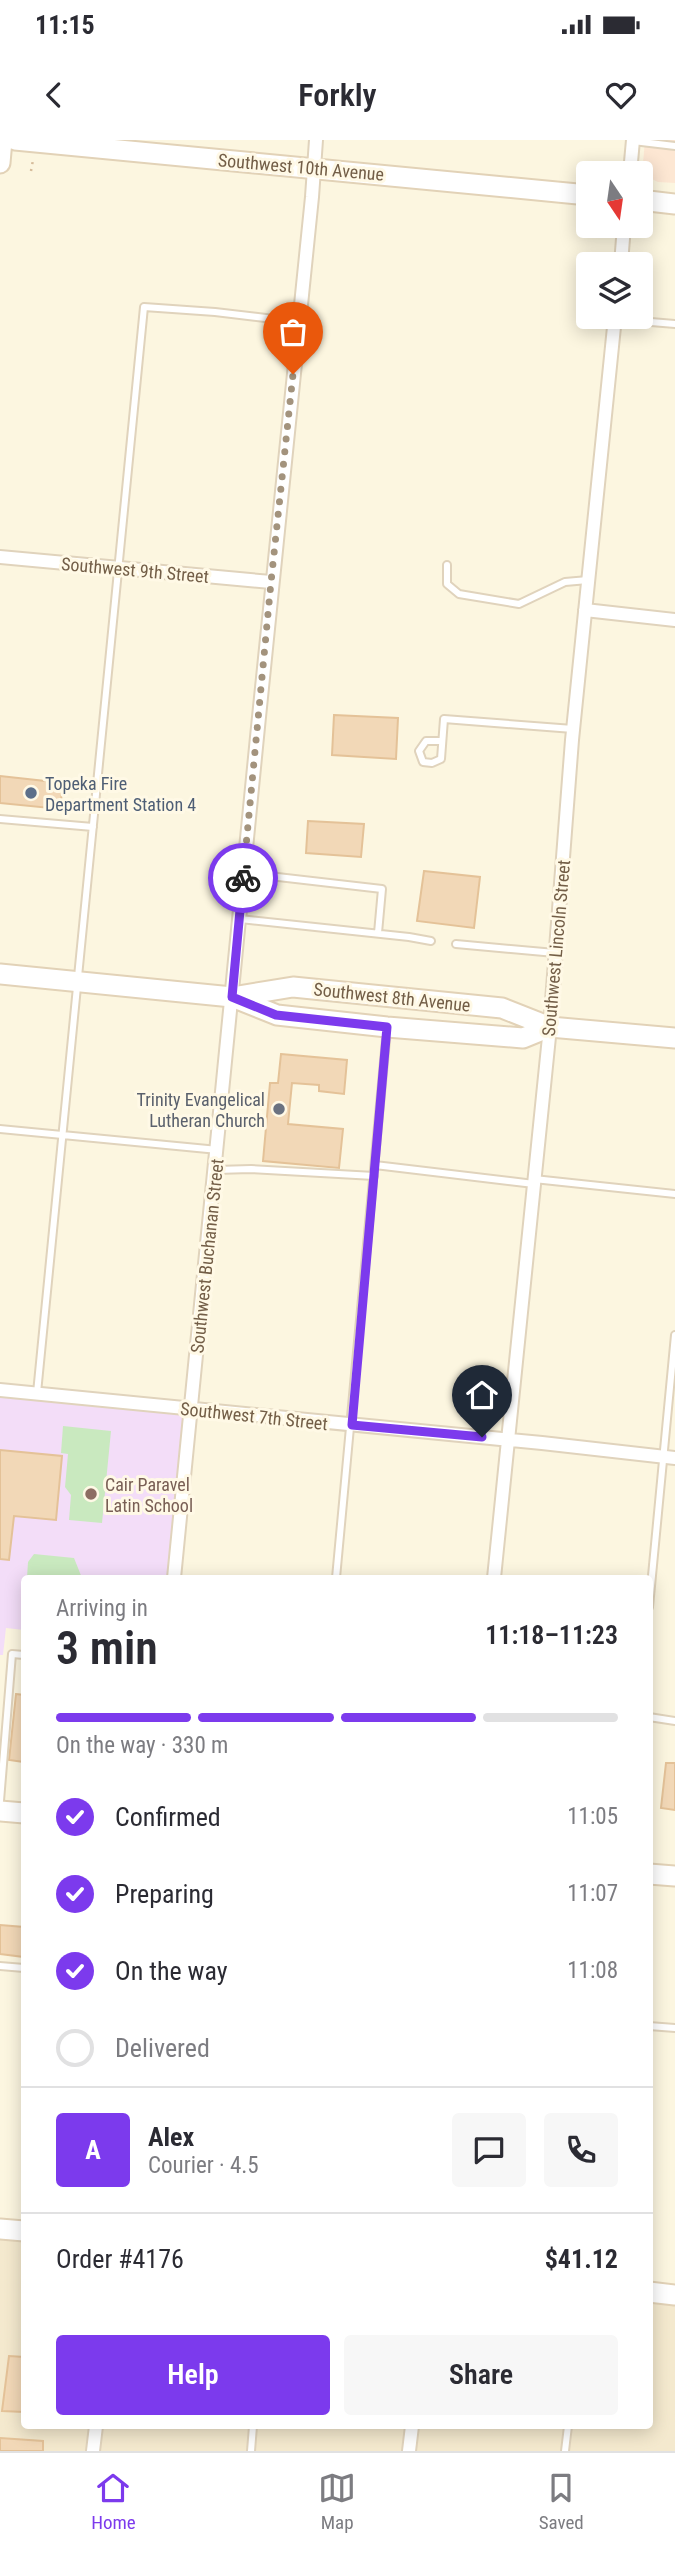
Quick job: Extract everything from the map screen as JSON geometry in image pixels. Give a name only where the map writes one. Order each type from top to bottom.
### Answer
[{"type":"street","points":[[0,163],[2,140]]},
{"type":"street","name":"Southwest 10th Avenue","points":[[15,140],[158,147],[314,169],[576,194]]},
{"type":"street","name":"Southwest Buchanan Street","points":[[174,1575],[316,140]]},
{"type":"street","points":[[631,161],[633,141]]},
{"type":"street","points":[[653,201],[675,204]]},
{"type":"street","name":"Southwest Lincoln Street","points":[[494,1575],[550,1027],[573,729],[614,329]]},
{"type":"street","name":"Southwest 9th Street","points":[[0,556],[271,582]]},
{"type":"street","points":[[585,610],[675,621]]},
{"type":"street","name":"Southwest 8th Avenue","points":[[0,974],[232,997],[293,987],[502,1008],[550,1027],[675,1038]]},
{"type":"street","name":"Southwest 8th Avenue","points":[[232,997],[276,1015],[387,1027],[523,1038],[550,1027]]},
{"type":"street","name":"Southwest 7th Street","points":[[0,1390],[669,1457]]},
{"type":"street","points":[[0,1811],[21,1813]]},
{"type":"street","points":[[653,1874],[675,1876]]},
{"type":"street","points":[[0,2229],[21,2231]]},
{"type":"street","points":[[653,2292],[675,2295]]},
{"type":"street","points":[[93,2451],[96,2429]]},
{"type":"street","points":[[409,2451],[412,2429]]},
{"type":"lane","points":[[633,141],[675,146]]},
{"type":"lane","points":[[37,1393],[144,307],[299,322]]},
{"type":"lane","points":[[653,322],[675,324]]},
{"type":"lane","points":[[447,565],[446,584],[459,594],[519,604],[565,582],[588,580]]},
{"type":"lane","points":[[442,741],[444,719],[573,729]]},
{"type":"lane","points":[[0,819],[93,827]]},
{"type":"lane","points":[[244,873],[382,889],[378,933]]},
{"type":"lane","points":[[240,919],[431,941]]},
{"type":"lane","points":[[456,944],[555,953]]},
{"type":"lane","points":[[336,1575],[387,1027]]},
{"type":"lane","points":[[0,1129],[218,1150]]},
{"type":"lane","points":[[375,1165],[675,1194]]},
{"type":"lane","points":[[216,1170],[251,1169],[374,1176]]},
{"type":"lane","points":[[653,1577],[669,1457],[675,1335]]},
{"type":"lane","points":[[0,1801],[12,1654],[21,1655]]},
{"type":"lane","points":[[653,1718],[675,1721]]},
{"type":"lane","points":[[0,1966],[21,1968]]},
{"type":"lane","points":[[653,2026],[675,2028]]},
{"type":"lane","points":[[250,2451],[253,2429]]},
{"type":"lane","points":[[565,2451],[568,2429]]},
{"type":"shaded area","points":[[645,140],[675,140],[675,183],[653,180],[653,161],[643,161]]},
{"type":"shaded area","name":"Cair Paravel Latin School","points":[[0,1391],[191,1410],[174,1575],[21,1575],[21,1630],[6,1628],[3,1655],[0,1655]]},
{"type":"shaded area","points":[[0,2238],[21,2241],[21,2429],[653,2429],[653,2300],[675,2303],[675,2451],[0,2451]]},
{"type":"green space","points":[[63,1426],[111,1431],[102,1523],[69,1520],[71,1495],[65,1487],[68,1454],[61,1453]]},
{"type":"green space","points":[[34,1554],[74,1558],[81,1575],[27,1575],[28,1562]]},
{"type":"building","points":[[334,715],[398,718],[396,759],[332,755]]},
{"type":"building","name":"Topeka Fire Department Station 4","points":[[0,776],[63,783],[60,809],[0,803]]},
{"type":"building","points":[[308,821],[364,824],[361,857],[306,853]]},
{"type":"building","points":[[424,871],[480,877],[474,928],[417,921]]},
{"type":"building","name":"Trinity Evangelical Lutheran Church","points":[[281,1054],[347,1060],[344,1094],[319,1091],[319,1085],[292,1083],[288,1124],[343,1129],[339,1168],[263,1161],[270,1083],[278,1083]]},
{"type":"building","points":[[0,1450],[62,1456],[56,1520],[14,1516],[9,1560],[0,1559]]},
{"type":"building","points":[[16,1694],[21,1695],[21,1762],[9,1760]]},
{"type":"building","points":[[666,1763],[675,1763],[675,1810],[661,1808]]},
{"type":"building","points":[[0,1925],[21,1927],[21,1957],[0,1954]]},
{"type":"building","points":[[9,2356],[21,2357],[21,2412],[2,2411]]},
{"type":"building","points":[[0,2438],[43,2441],[43,2451],[0,2451]]},
{"type":"way so far","points":[[243,878],[293,374]]},
{"type":"place","name":"Topeka Fire Department Station 4","points":[[31,793]]},
{"type":"place","name":"Trinity Evangelical Lutheran Church","points":[[279,1109]]},
{"type":"place","name":"Cair Paravel Latin School","points":[[91,1494]]},
{"type":"route","points":[[243,878],[232,997],[276,1015],[387,1027],[352,1425],[482,1437]]}]
